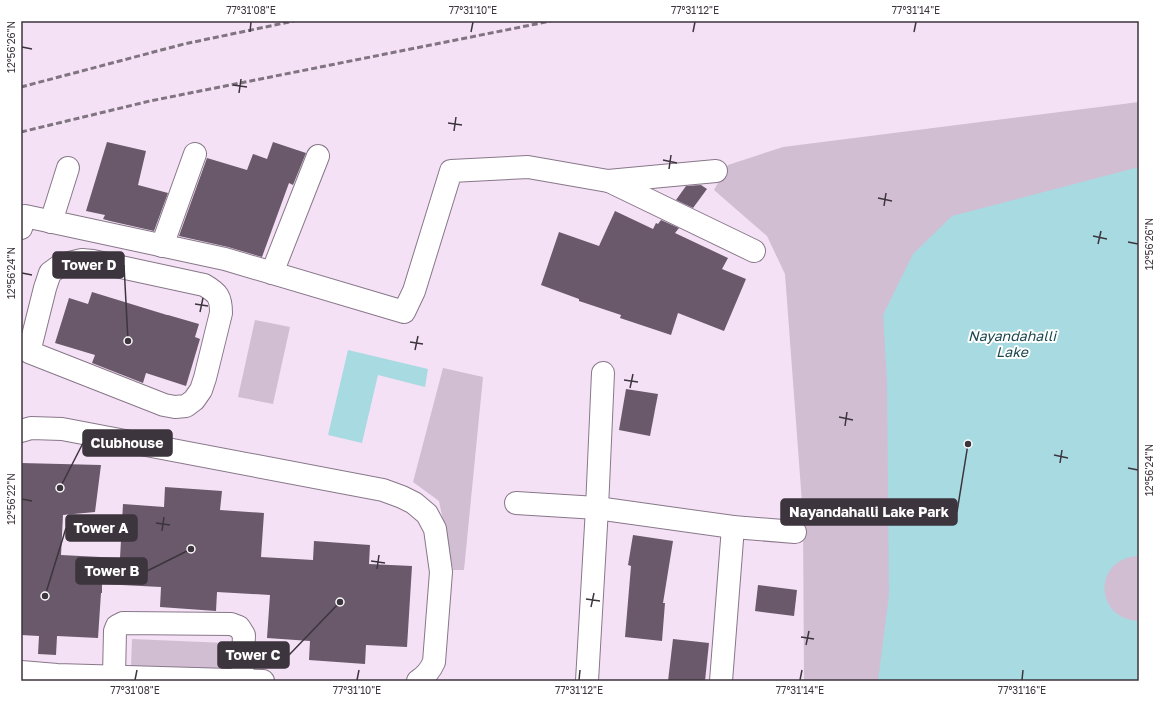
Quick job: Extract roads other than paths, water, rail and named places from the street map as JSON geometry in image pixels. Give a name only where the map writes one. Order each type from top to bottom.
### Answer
[{"type":"street","points":[[162,246],[196,154]]},
{"type":"street","points":[[272,273],[318,156]]},
{"type":"street","points":[[21,228],[25,216],[162,246],[225,260],[404,312],[414,291],[451,171],[528,167],[608,181],[716,171]]},
{"type":"street","points":[[51,222],[68,168]]},
{"type":"street","points":[[608,181],[754,251]]},
{"type":"street","points":[[82,260],[92,261],[204,286],[213,290],[219,297],[221,313],[205,378],[198,395],[186,406],[175,407],[164,405],[25,350],[50,273],[61,265],[82,260]]},
{"type":"street","points":[[587,681],[603,373]]},
{"type":"street","points":[[21,431],[31,428],[70,430],[383,490],[414,503],[427,514],[435,529],[441,572],[434,662],[429,672],[418,681]]},
{"type":"street","points":[[516,503],[597,508],[733,527],[795,532]]},
{"type":"street","points":[[721,681],[733,527]]},
{"type":"street","points":[[21,672],[57,675],[253,681],[244,635],[239,627],[231,624],[123,623],[117,626],[115,631],[114,676]]},
{"type":"water","name":"Nayandahalli Lake","points":[[1139,167],[1139,556],[1124,559],[1113,567],[1106,577],[1104,589],[1107,601],[1113,611],[1124,618],[1139,621],[1139,681],[878,681],[889,595],[887,381],[883,315],[913,254],[952,216]]},
{"type":"water","points":[[348,350],[428,369],[425,387],[378,375],[362,443],[328,435]]},
{"type":"railway","points":[[21,87],[184,44],[294,21]]},
{"type":"railway","points":[[21,132],[150,101],[551,21]]},
{"type":"place","name":"Tower D","points":[[128,341]]},
{"type":"place","name":"Nayandahalli Lake Park","points":[[968,444]]},
{"type":"place","name":"Clubhouse","points":[[60,488]]},
{"type":"place","name":"Tower B","points":[[191,549]]},
{"type":"place","name":"Tower A","points":[[45,596]]},
{"type":"place","name":"Tower C","points":[[340,602]]}]
